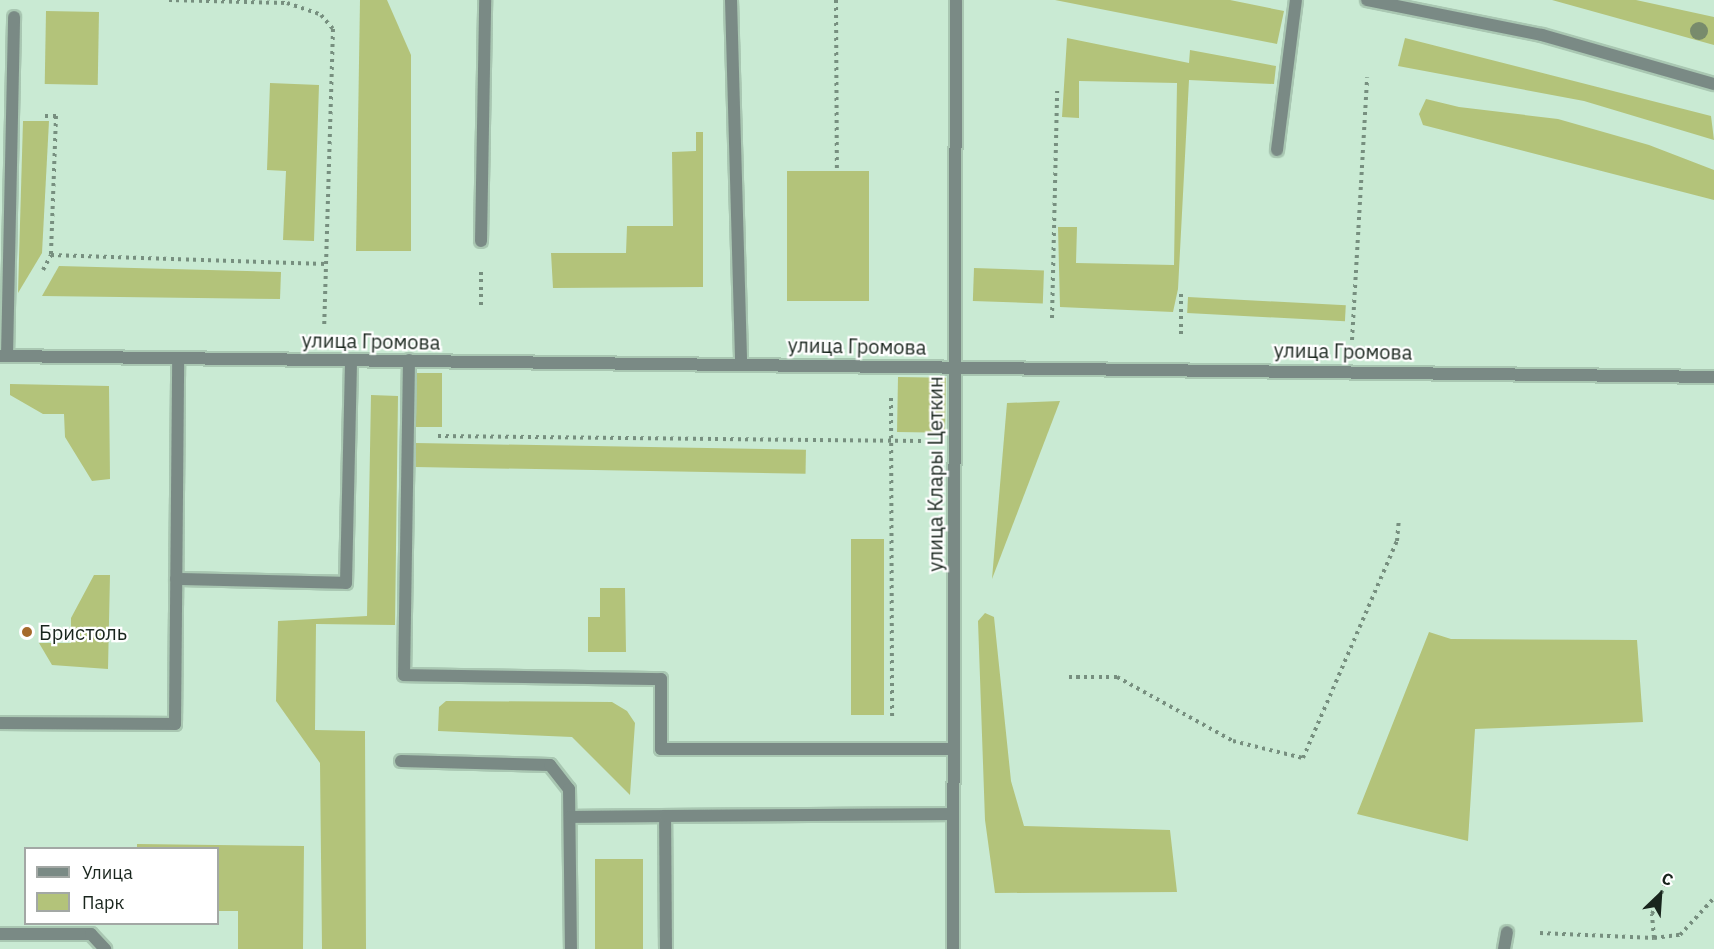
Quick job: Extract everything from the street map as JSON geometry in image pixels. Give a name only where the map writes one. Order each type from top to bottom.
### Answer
[{"type":"street","points":[[480,241],[484,0]]},
{"type":"street","points":[[731,0],[741,364]]},
{"type":"street","name":"улица Клары Цеткин","points":[[953,949],[956,0]]},
{"type":"street","points":[[1277,150],[1296,0]]},
{"type":"street","points":[[1367,0],[1542,35],[1714,84]]},
{"type":"street","points":[[3,356],[14,17]]},
{"type":"street","name":"улица Громова","points":[[3,356],[1400,371],[1714,377]]},
{"type":"street","points":[[0,723],[175,724],[178,358]]},
{"type":"street","points":[[176,579],[346,583],[351,360]]},
{"type":"street","points":[[409,360],[404,675],[660,679],[661,749],[953,749]]},
{"type":"street","points":[[401,761],[550,765],[569,789],[571,949]]},
{"type":"street","points":[[570,817],[953,814]]},
{"type":"street","points":[[665,816],[666,949]]},
{"type":"street","points":[[1504,949],[1507,932]]},
{"type":"street","points":[[0,934],[91,934],[105,949]]},
{"type":"path","points":[[169,0],[287,3],[330,21],[333,28],[323,360]]},
{"type":"path","points":[[836,0],[837,172]]},
{"type":"path","points":[[1352,351],[1366,77]]},
{"type":"path","points":[[1052,318],[1057,91]]},
{"type":"path","points":[[12,115],[56,116],[51,255],[326,264]]},
{"type":"path","points":[[1181,294],[1181,369]]},
{"type":"path","points":[[891,366],[892,748]]},
{"type":"path","points":[[408,435],[954,441]]},
{"type":"path","points":[[1070,676],[1117,677],[1233,741],[1303,758],[1397,541],[1400,519]]},
{"type":"path","points":[[1654,938],[1652,914],[1667,879]]},
{"type":"path","points":[[1507,932],[1654,938],[1680,935],[1714,898]]},
{"type":"green space","points":[[360,0],[387,0],[411,55],[411,251],[356,251]]},
{"type":"green space","points":[[1055,0],[1230,0],[1284,11],[1277,44]]},
{"type":"green space","points":[[1552,0],[1636,0],[1714,17],[1714,45]]},
{"type":"green space","points":[[46,11],[99,12],[98,85],[45,84]]},
{"type":"green space","points":[[1067,38],[1189,63],[1190,50],[1276,66],[1274,84],[1189,80],[1178,289],[1173,312],[1060,307],[1058,227],[1077,227],[1076,263],[1174,265],[1177,83],[1079,81],[1079,118],[1062,117]]},
{"type":"green space","points":[[1405,38],[1711,116],[1714,140],[1584,101],[1398,66]]},
{"type":"green space","points":[[270,83],[319,85],[314,241],[283,240],[286,171],[267,170]]},
{"type":"green space","points":[[1426,99],[1459,107],[1558,119],[1649,145],[1714,170],[1714,200],[1423,125],[1419,114]]},
{"type":"green space","points":[[23,121],[49,121],[42,253],[18,293]]},
{"type":"green space","points":[[696,132],[703,132],[703,287],[553,288],[551,253],[626,253],[627,226],[673,226],[672,152],[696,151]]},
{"type":"green space","points":[[787,171],[869,171],[869,301],[787,301]]},
{"type":"green space","points":[[59,266],[281,272],[280,299],[42,296]]},
{"type":"green space","points":[[974,268],[1044,270],[1043,303],[973,301]]},
{"type":"green space","points":[[1188,297],[1346,305],[1345,321],[1187,313]]},
{"type":"green space","points":[[416,373],[442,373],[442,427],[416,427]]},
{"type":"green space","points":[[898,377],[946,378],[945,433],[897,432]]},
{"type":"green space","points":[[10,384],[109,386],[110,479],[92,481],[65,437],[64,414],[43,414],[10,395]]},
{"type":"green space","points":[[371,395],[398,396],[395,625],[316,624],[315,730],[365,731],[366,949],[322,949],[320,763],[276,701],[278,621],[367,616]]},
{"type":"green space","points":[[1060,401],[992,579],[1007,403]]},
{"type":"green space","points":[[416,443],[806,450],[806,474],[416,467]]},
{"type":"green space","points":[[851,539],[884,539],[884,715],[851,715]]},
{"type":"green space","points":[[94,575],[110,575],[108,669],[52,665],[39,643],[71,643],[71,618]]},
{"type":"green space","points":[[600,588],[625,588],[626,652],[588,652],[588,617],[600,617]]},
{"type":"green space","points":[[985,613],[994,617],[1011,781],[1024,826],[1170,830],[1177,892],[995,893],[985,820],[978,621]]},
{"type":"green space","points":[[1429,632],[1451,639],[1637,640],[1643,722],[1475,729],[1468,841],[1357,814]]},
{"type":"green space","points":[[446,701],[612,702],[627,711],[635,723],[630,795],[572,737],[438,731],[439,707]]},
{"type":"green space","points":[[137,844],[304,846],[303,949],[238,949],[238,911],[219,911],[219,847],[137,847]]},
{"type":"green space","points":[[595,859],[643,859],[643,949],[595,949]]},
{"type":"place","name":"Бристоль","points":[[27,632]]}]
